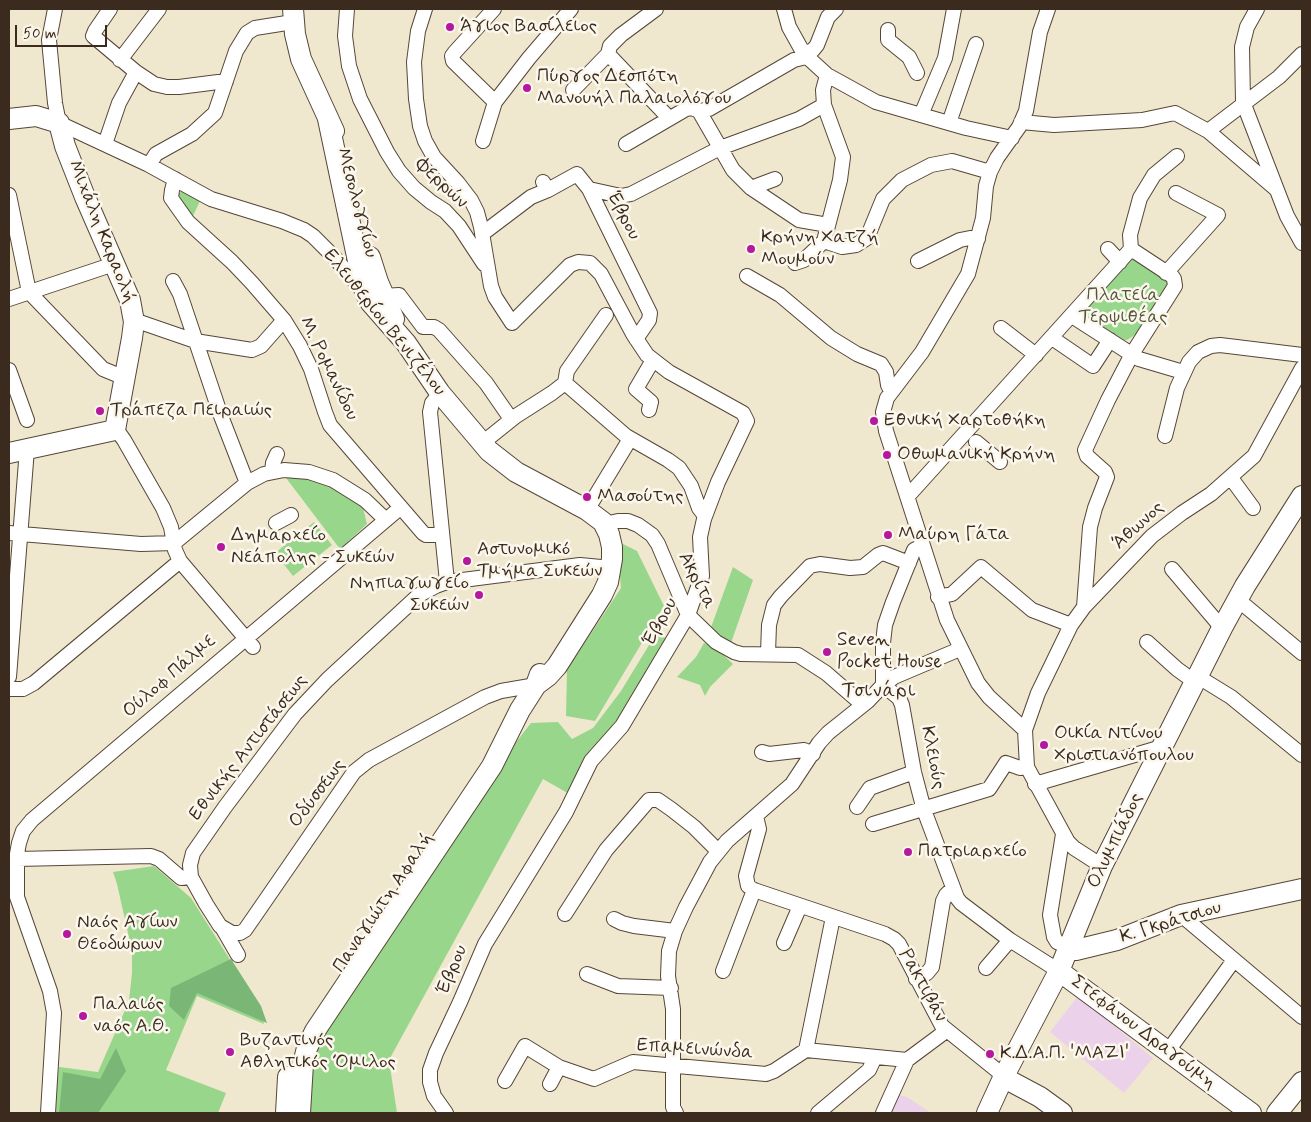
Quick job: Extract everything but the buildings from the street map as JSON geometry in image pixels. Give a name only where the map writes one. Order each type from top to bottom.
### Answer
[{"type":"street","points":[[55,9],[50,40],[59,123]]},
{"type":"street","points":[[110,9],[93,36],[120,60],[154,84],[167,88],[180,88],[226,81]]},
{"type":"street","points":[[120,60],[159,9]]},
{"type":"street","name":"Φερρών","points":[[347,9],[345,36],[347,57],[356,89],[387,152],[399,171],[414,188],[431,202],[445,210],[459,226],[487,268],[494,294],[512,322],[570,265],[577,262],[586,262],[601,274],[636,339]]},
{"type":"street","points":[[425,9],[418,31],[414,62],[420,126],[425,141],[434,157],[458,182],[471,200],[478,215],[487,268]]},
{"type":"street","points":[[494,9],[452,56],[454,61],[495,102]]},
{"type":"street","points":[[483,141],[495,102],[529,58],[571,9]]},
{"type":"street","points":[[573,90],[608,54],[610,46],[621,35],[656,9]]},
{"type":"street","points":[[784,9],[790,27],[804,54],[827,75],[876,102],[949,123],[1012,138]]},
{"type":"street","points":[[626,144],[688,108],[699,111],[709,109],[794,60],[802,58],[804,54],[813,50],[817,45],[828,17],[836,9]]},
{"type":"street","points":[[921,115],[945,58],[954,9]]},
{"type":"street","points":[[1048,9],[1041,29],[1028,102],[1021,122],[990,172],[986,186],[983,218],[968,274],[922,352],[891,391],[884,405],[884,420],[908,496],[915,554],[938,597],[960,649],[978,683],[989,697],[1025,730],[1027,767],[1063,834],[1074,848],[1102,866]]},
{"type":"street","points":[[1257,9],[1247,27],[1242,47],[1244,102],[1287,216],[1302,243]]},
{"type":"street","points":[[148,165],[156,154],[192,134],[218,108],[236,51],[247,33],[255,28],[293,16]]},
{"type":"street","name":"Μεσολογγίου","points":[[293,16],[301,59],[345,153],[373,266],[378,300]]},
{"type":"street","points":[[888,30],[888,40],[909,58],[917,73]]},
{"type":"street","points":[[949,123],[976,44]]},
{"type":"street","points":[[608,54],[669,118]]},
{"type":"street","points":[[1208,131],[1278,77],[1302,54]]},
{"type":"street","points":[[106,144],[119,103],[136,72]]},
{"type":"street","points":[[795,263],[804,260],[824,241],[836,200],[843,157],[824,105],[823,90],[827,75]]},
{"type":"street","points":[[589,189],[618,196],[628,195],[720,148],[798,119],[824,105]]},
{"type":"street","points":[[699,111],[733,170],[751,188],[799,220],[828,225]]},
{"type":"street","points":[[1021,122],[1054,125],[1142,120],[1175,113],[1208,131],[1277,190]]},
{"type":"street","name":"Ελευθερίου Βενιζέλου","points":[[11,114],[39,116],[59,123],[106,144],[211,199],[300,228],[352,268]]},
{"type":"street","name":"Μεσολογγίου","points":[[328,119],[352,268],[378,300]]},
{"type":"street","name":"Μιχάλη Καραολή","points":[[59,123],[65,146],[131,303],[134,320],[132,338],[115,430]]},
{"type":"street","points":[[339,151],[342,152],[378,300],[369,289],[339,151]]},
{"type":"street","points":[[908,496],[1131,250],[1130,235],[1140,198],[1154,175],[1177,156]]},
{"type":"street","points":[[824,241],[842,247],[856,245],[867,238],[883,199],[902,180],[931,165],[952,161],[990,172]]},
{"type":"street","name":"Έβρου","points":[[446,1113],[432,1091],[431,1066],[484,944],[563,817],[591,761],[622,726],[688,615],[702,576],[700,537],[705,516],[720,477],[746,426],[746,417],[741,412],[689,384],[653,360],[636,339],[649,320],[650,313],[589,189],[577,174],[545,186],[482,234]]},
{"type":"street","name":"Μ. Ρομανίδου","points":[[175,179],[171,198],[188,222],[232,262],[284,320],[311,369],[324,412],[330,425],[424,534],[442,535]]},
{"type":"street","points":[[751,188],[775,179]]},
{"type":"street","points":[[1166,272],[1218,216],[1176,193]]},
{"type":"street","points":[[9,196],[12,231],[29,292],[103,369],[125,378]]},
{"type":"street","points":[[918,261],[960,240],[978,239]]},
{"type":"street","points":[[1108,249],[1120,262]]},
{"type":"street","points":[[1084,607],[1090,527],[1107,477],[1105,472],[1087,456],[1085,450],[1132,354],[1174,289],[1174,279],[1131,250]]},
{"type":"street","points":[[9,299],[114,264]]},
{"type":"street","points":[[747,276],[780,295],[831,338],[857,354],[881,364],[885,370],[891,391]]},
{"type":"street","points":[[173,281],[180,294],[195,341],[247,483]]},
{"type":"street","points":[[378,300],[399,295],[423,327],[434,327],[439,330],[486,383],[511,420]]},
{"type":"street","name":"Ελευθερίου Βενιζέλου","points":[[378,300],[375,308],[406,344],[440,393],[481,444],[516,472],[596,517]]},
{"type":"street","points":[[481,444],[511,420],[565,383],[568,372],[606,315]]},
{"type":"street","points":[[1072,316],[1132,354],[1149,362],[1183,372]]},
{"type":"street","points":[[134,320],[195,341],[255,350],[264,344],[284,320]]},
{"type":"street","points":[[1001,328],[1036,355]]},
{"type":"street","points":[[1052,338],[1093,366],[1110,340]]},
{"type":"street","points":[[1165,436],[1177,388],[1183,372],[1194,356],[1211,346],[1237,346],[1302,355]]},
{"type":"street","points":[[649,410],[651,402],[636,387],[653,360]]},
{"type":"street","name":"Άθωνος","points":[[1025,730],[1038,693],[1071,625],[1084,607],[1152,536],[1232,478],[1254,456],[1302,368]]},
{"type":"street","points":[[9,370],[27,420]]},
{"type":"street","points":[[565,383],[630,439],[679,468],[691,486],[699,508],[705,516]]},
{"type":"street","points":[[440,393],[432,403],[430,412],[447,582]]},
{"type":"street","points":[[9,677],[14,533],[26,447],[115,430],[124,440],[163,508],[171,526],[175,552],[180,561],[250,642]]},
{"type":"street","points":[[596,517],[630,439]]},
{"type":"street","points":[[976,442],[1000,462]]},
{"type":"street","points":[[272,471],[273,462],[278,454]]},
{"type":"street","points":[[14,533],[141,544],[174,543],[247,483],[272,471],[298,470],[327,478],[359,496],[386,520]]},
{"type":"street","points":[[1232,478],[1253,508]]},
{"type":"street","name":"Ούλοφ Πάλμε","points":[[48,1113],[54,1030],[53,1006],[50,991],[13,902],[16,890],[17,860],[21,835],[32,820],[250,642],[400,508]]},
{"type":"street","name":"Ολυμπιάδος","points":[[1073,949],[1102,866],[1162,747],[1200,681],[1222,628],[1299,511]]},
{"type":"street","points":[[276,523],[291,515]]},
{"type":"street","name":"Παναγιώτη Αφαλή","points":[[286,1113],[290,1062],[295,1042],[304,1022],[481,759],[520,710],[536,685],[551,654],[594,588],[601,567],[602,550],[596,517]]},
{"type":"street","name":"Παναγιώτη Αφαλή","points":[[536,685],[548,676],[561,661],[604,590],[610,572],[611,540],[596,517]]},
{"type":"street","name":"Ακρίτα","points":[[596,517],[638,524],[652,535],[658,544],[688,615],[709,636],[734,652],[747,654],[795,654],[806,659],[863,705]]},
{"type":"street","points":[[768,653],[769,624],[773,609],[781,596],[809,567],[820,564],[863,567],[878,555],[889,550],[915,554]]},
{"type":"street","points":[[883,685],[885,625],[892,602],[915,554]]},
{"type":"street","points":[[9,689],[23,689],[34,683],[180,561]]},
{"type":"street","name":"Εθνικής Αντιστάσεως","points":[[191,877],[190,862],[196,847],[300,707],[419,596],[431,588],[447,582],[580,565],[601,567]]},
{"type":"street","points":[[938,597],[952,594],[981,567],[1032,610],[1071,625]]},
{"type":"street","points":[[1172,569],[1222,628]]},
{"type":"street","points":[[1241,601],[1302,653]]},
{"type":"street","name":"Ολυμπιάδος","points":[[987,1113],[1063,973],[1111,867],[1200,681],[1241,601]]},
{"type":"street","points":[[1147,642],[1176,669],[1231,697],[1302,755]]},
{"type":"street","points":[[676,1113],[673,1107],[673,1008],[668,976],[668,961],[675,931],[695,888],[718,851],[792,784],[828,733],[894,677],[960,649]]},
{"type":"street","name":"Οδύσσεως","points":[[223,929],[236,934],[245,930],[353,770],[485,697],[501,691],[536,685]]},
{"type":"street","name":"Κλειούς","points":[[883,685],[899,698],[902,705],[914,772],[924,810],[952,888],[961,903],[1010,940],[1063,973]]},
{"type":"street","name":"Παναγιώτη Αφαλή","points":[[300,1113],[303,1064],[307,1048],[315,1030],[492,766],[520,710]]},
{"type":"street","points":[[1035,784],[1162,747]]},
{"type":"street","points":[[762,752],[769,754],[804,750],[813,754]]},
{"type":"street","points":[[872,824],[989,789],[1006,763],[1020,768],[1027,767]]},
{"type":"street","points":[[857,807],[870,788],[914,772]]},
{"type":"street","points":[[565,914],[606,850],[649,800],[658,800],[671,808],[694,827],[718,851]]},
{"type":"street","points":[[723,971],[754,890],[748,886],[746,880],[759,829],[756,816]]},
{"type":"street","points":[[1063,834],[1050,915],[1054,937],[1057,942],[1073,949]]},
{"type":"street","points":[[17,860],[151,856],[159,860],[181,878],[191,877],[238,955]]},
{"type":"street","points":[[916,979],[927,973],[932,967],[943,901],[952,888]]},
{"type":"street","name":"Κ. Γκράτσιου","points":[[1073,949],[1117,940],[1181,916],[1302,889]]},
{"type":"street","name":"Ρακτιβάν","points":[[754,890],[885,934],[894,939],[899,944],[935,1015],[946,1031],[1007,1078],[1040,1096],[1062,1113]]},
{"type":"street","points":[[784,943],[800,906]]},
{"type":"street","points":[[1181,916],[1302,1017]]},
{"type":"street","points":[[833,917],[806,1050],[907,1060]]},
{"type":"street","points":[[614,918],[622,923],[634,926],[675,931]]},
{"type":"street","points":[[986,968],[1010,940]]},
{"type":"street","points":[[1168,1051],[1234,960]]},
{"type":"street","name":"Στεφάνου Δραγούμη","points":[[1063,973],[1251,1113]]},
{"type":"street","points":[[588,974],[618,986],[671,988]]},
{"type":"street","points":[[883,1113],[907,1060],[946,1031]]},
{"type":"street","name":"Επαμεινώνδα","points":[[505,1081],[525,1046],[559,1067],[594,1079],[630,1062],[766,1074],[806,1050]]},
{"type":"street","points":[[818,1113],[869,1070],[875,1057]]},
{"type":"street","points":[[550,1084],[559,1067]]},
{"type":"street","name":"Ολυμπιάδος","points":[[996,1113],[1007,1078]]},
{"type":"street","points":[[1277,1113],[1302,1082]]},
{"type":"shaded area","points":[[1078,996],[1153,1058],[1124,1093],[1050,1032]]},
{"type":"shaded area","points":[[896,1094],[907,1097],[931,1113],[887,1113]]},
{"type":"green space","points":[[182,191],[200,201],[193,216],[175,197]]},
{"type":"green space","name":"Πλατεία Τερψιθέας","points":[[1133,257],[1173,286],[1139,332],[1124,340],[1079,313]]},
{"type":"green space","points":[[283,474],[304,476],[338,489],[362,504],[367,524],[340,549]]},
{"type":"green space","points":[[314,522],[332,545],[293,576],[275,553]]},
{"type":"green space","points":[[623,544],[637,551],[664,606],[595,721],[566,716],[567,670],[621,588],[618,553]]},
{"type":"green space","points":[[733,567],[753,580],[731,643],[710,630]]},
{"type":"green space","points":[[657,632],[668,640],[571,795],[543,779],[389,1060],[397,1113],[306,1113],[310,1068],[318,1043],[495,769],[531,723],[558,722],[572,739],[593,728],[621,691]]},
{"type":"green space","points":[[704,643],[714,646],[733,664],[710,687],[705,696],[700,685],[677,677],[696,657]]},
{"type":"green space","points":[[154,866],[191,898],[260,1007],[264,1024],[197,996],[166,1070],[226,1093],[218,1113],[54,1113],[59,1067],[98,1072],[129,1001],[132,951],[113,872]]},
{"type":"green space","points":[[231,959],[261,1006],[267,1023],[197,993],[184,1020],[169,1006],[171,988]]},
{"type":"green space","points":[[116,1048],[126,1071],[98,1113],[59,1113],[63,1072],[100,1079]]},
{"type":"place","name":"Άγιος Βασίλειος","points":[[450,27]]},
{"type":"place","name":"Πύργος Δεσπότη Μανουήλ Παλαιολόγου","points":[[527,88]]},
{"type":"place","name":"Κρήνη Χατζή Μουμούν","points":[[751,249]]},
{"type":"place","name":"Τράπεζα Πειραιώς","points":[[100,411]]},
{"type":"place","name":"Εθνική Χαρτοθήκη","points":[[874,421]]},
{"type":"place","name":"Οθωμανική Κρήνη","points":[[887,455]]},
{"type":"place","name":"Μασούτης","points":[[587,497]]},
{"type":"place","name":"Μαύρη Γάτα","points":[[888,535]]},
{"type":"place","name":"Δημαρχείο Νεάπολης - Συκεών","points":[[221,547]]},
{"type":"place","name":"Αστυνομικό Τμήμα Συκεών","points":[[467,561]]},
{"type":"place","name":"Νηπιαγωγείο Συκεών","points":[[479,595]]},
{"type":"place","name":"Seven Pocket House","points":[[827,652]]},
{"type":"place","name":"Οικία Ντίνου Χριστιανόπουλου","points":[[1044,745]]},
{"type":"place","name":"Πατριαρχείο","points":[[908,852]]},
{"type":"place","name":"Ναός Αγίων Θεοδώρων","points":[[67,934]]},
{"type":"place","name":"Παλαιός ναός Α.Θ.","points":[[83,1016]]},
{"type":"place","name":"Βυζαντινός Αθλητικός Όμιλος","points":[[230,1052]]},
{"type":"place","name":"Κ.Δ.Α.Π. 'ΜΑΖΙ'","points":[[990,1054]]},
{"type":"district","name":"Τσινάρι","points":[[879,692]]}]
